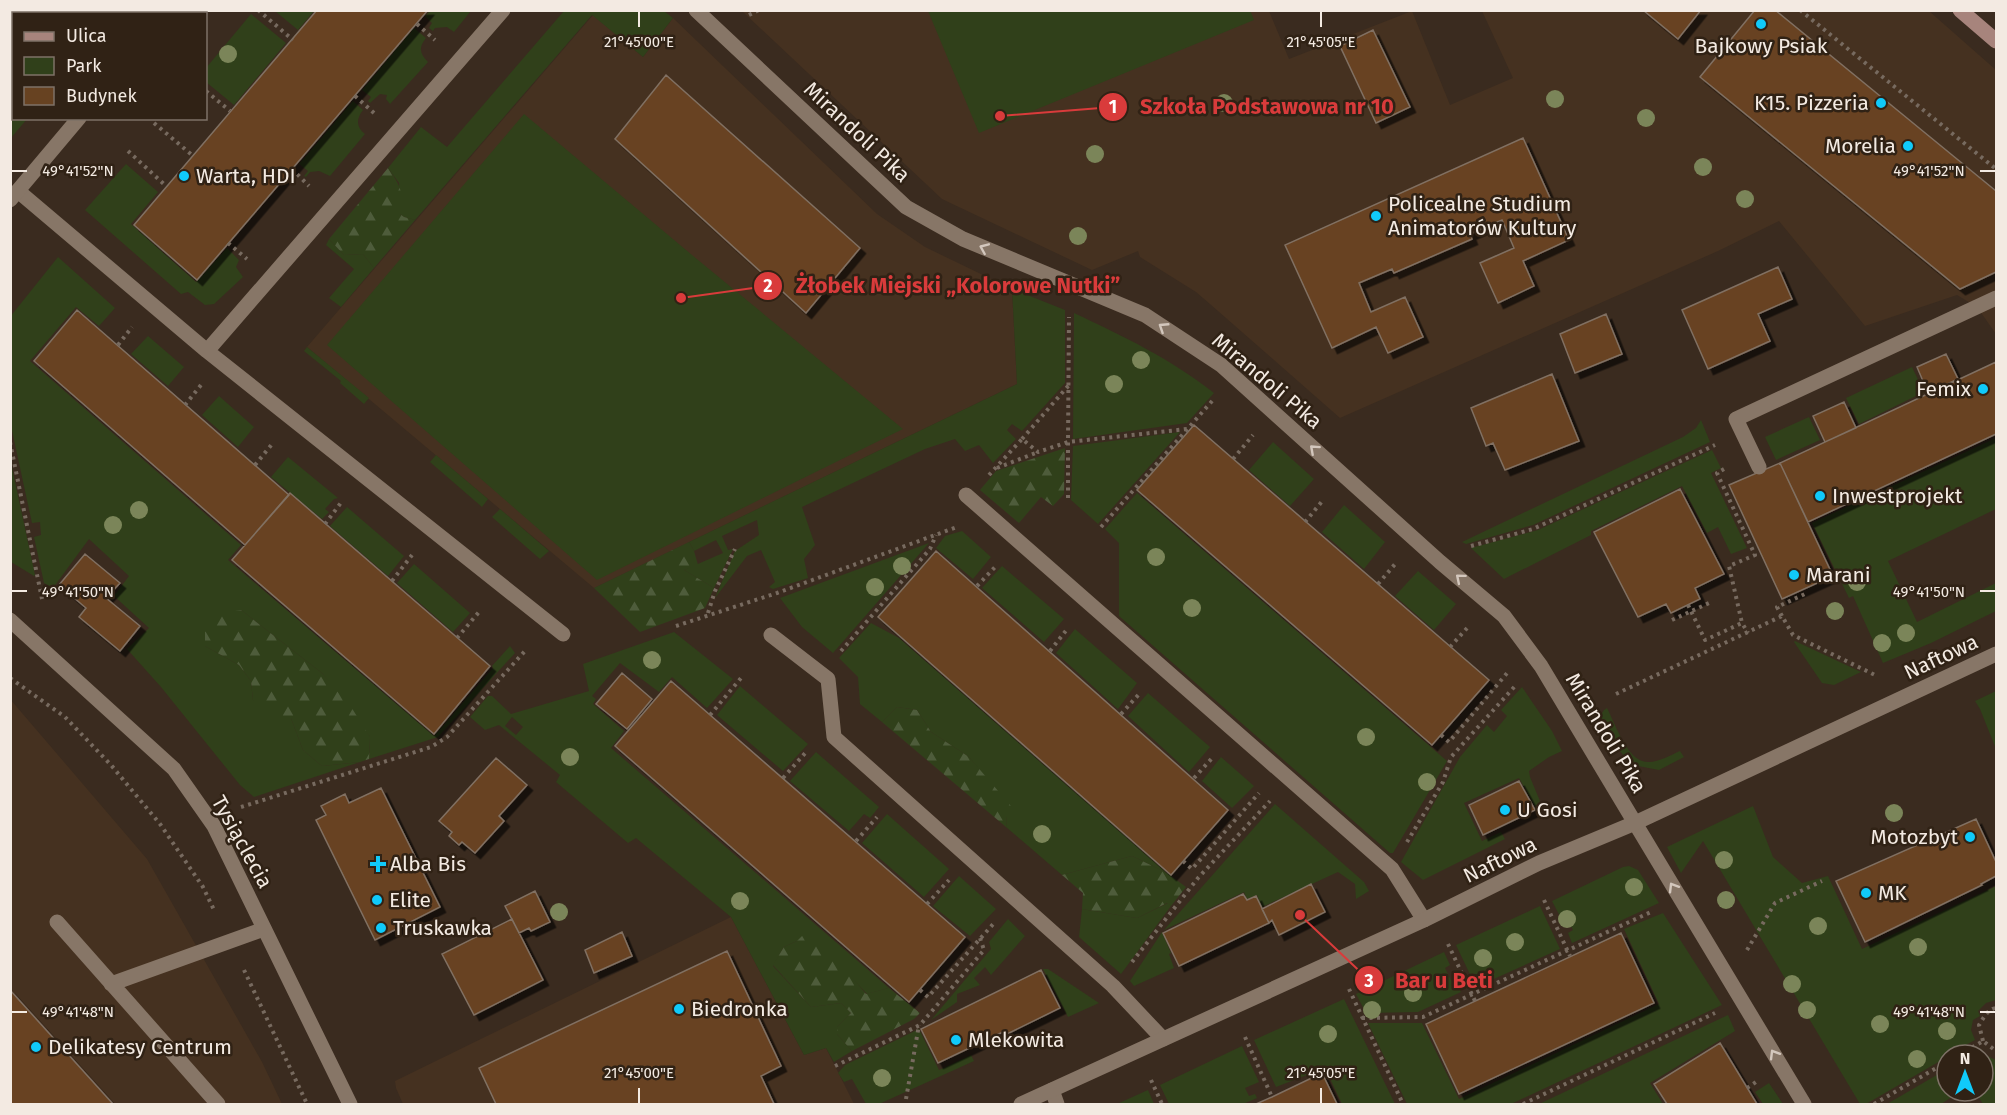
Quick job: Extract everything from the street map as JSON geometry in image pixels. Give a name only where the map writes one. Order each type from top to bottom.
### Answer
[{"type":"main road","points":[[1960,10],[1996,40]]},
{"type":"street","points":[[207,351],[502,10]]},
{"type":"street","name":"Mirandoli Pika","points":[[696,10],[906,207],[963,239],[1145,315],[1221,365],[1440,562],[1504,616],[1541,666],[1804,1104]]},
{"type":"street","points":[[77,120],[14,195],[563,634]]},
{"type":"street","points":[[1757,462],[1736,419],[1996,298]]},
{"type":"street","points":[[966,495],[1392,869],[1424,920]]},
{"type":"street","name":"Tysiąclecia","points":[[10,620],[174,769],[214,826],[350,1104]]},
{"type":"street","points":[[771,635],[828,679],[834,737],[1113,986],[1163,1039]]},
{"type":"street","name":"Naftowa","points":[[1022,1104],[1054,1097],[1163,1039],[1424,920],[1539,863],[1635,823],[1996,654]]},
{"type":"street","points":[[57,922],[218,1104]]},
{"type":"street","points":[[111,984],[264,929]]},
{"type":"path","points":[[258,10],[293,40]]},
{"type":"path","points":[[1800,10],[1996,169]]},
{"type":"path","points":[[207,92],[230,111]]},
{"type":"path","points":[[355,96],[378,116]]},
{"type":"path","points":[[153,123],[192,155]]},
{"type":"path","points":[[128,151],[166,186]]},
{"type":"path","points":[[1068,498],[1069,316]]},
{"type":"path","points":[[118,345],[138,319]]},
{"type":"path","points":[[185,405],[207,377]]},
{"type":"path","points":[[966,495],[995,469],[1069,385]]},
{"type":"path","points":[[1101,527],[1216,396]]},
{"type":"path","points":[[995,469],[1068,442],[1187,429]]},
{"type":"path","points":[[1233,459],[1256,432]]},
{"type":"path","points":[[1464,548],[1533,529],[1710,446],[1745,437]]},
{"type":"path","points":[[255,465],[277,438]]},
{"type":"path","points":[[1022,439],[1038,452]]},
{"type":"path","points":[[10,442],[42,599]]},
{"type":"path","points":[[1748,633],[1742,623],[1729,567],[1755,555],[1717,473],[1757,462]]},
{"type":"path","points":[[1305,522],[1326,496]]},
{"type":"path","points":[[325,524],[346,497]]},
{"type":"path","points":[[676,626],[777,593],[966,524]]},
{"type":"path","points":[[837,656],[930,549],[937,534]]},
{"type":"path","points":[[708,614],[715,591],[735,549]]},
{"type":"path","points":[[392,581],[412,554]]},
{"type":"path","points":[[977,586],[1003,557]]},
{"type":"path","points":[[1378,584],[1400,560]]},
{"type":"path","points":[[1807,593],[1777,607],[1793,635],[1876,675]]},
{"type":"path","points":[[1672,620],[1709,603]]},
{"type":"path","points":[[1688,605],[1705,640],[1742,623]]},
{"type":"path","points":[[458,638],[479,612]]},
{"type":"path","points":[[1617,694],[1782,616]]},
{"type":"path","points":[[1050,651],[1074,620]]},
{"type":"path","points":[[1450,647],[1472,623]]},
{"type":"path","points":[[241,807],[431,747],[447,737],[525,651]]},
{"type":"path","points":[[1441,735],[1449,742],[1514,664]]},
{"type":"path","points":[[10,678],[65,717],[111,765],[160,824],[203,887]]},
{"type":"path","points":[[710,715],[741,678]]},
{"type":"path","points":[[1392,869],[1443,782],[1452,756],[1485,717],[1523,678]]},
{"type":"path","points":[[1121,714],[1148,685]]},
{"type":"path","points":[[783,778],[814,744]]},
{"type":"path","points":[[1194,778],[1220,748]]},
{"type":"path","points":[[1183,861],[1192,868],[1279,770]]},
{"type":"path","points":[[1113,986],[1198,878],[1276,795]]},
{"type":"path","points":[[856,841],[879,814]]},
{"type":"path","points":[[927,904],[953,876]]},
{"type":"path","points":[[1730,981],[1775,903],[1822,881]]},
{"type":"path","points":[[1544,900],[1570,956]]},
{"type":"path","points":[[1362,1018],[1424,1017],[1654,910]]},
{"type":"path","points":[[920,990],[928,996],[999,917]]},
{"type":"path","points":[[835,1066],[920,1024],[984,950],[980,938]]},
{"type":"path","points":[[1448,944],[1475,1001]]},
{"type":"path","points":[[246,975],[307,1104]]},
{"type":"path","points":[[1348,988],[1403,1104]]},
{"type":"path","points":[[1523,1104],[1742,1001]]},
{"type":"path","points":[[1996,1008],[1985,1015],[1979,1024],[1983,1041],[1996,1051]]},
{"type":"path","points":[[906,1099],[920,1024]]},
{"type":"path","points":[[1245,1037],[1272,1097]]},
{"type":"path","points":[[1874,1104],[1935,1069]]},
{"type":"path","points":[[1151,1080],[1162,1104]]},
{"type":"shaded area","points":[[742,11],[1269,11],[1289,59],[1412,11],[1450,105],[1513,78],[1482,11],[1929,11],[1996,70],[1996,334],[1977,307],[1957,295],[1865,326],[1779,221],[1718,251],[1340,418],[1196,292],[1140,257],[1138,251],[1092,270],[942,199]]},
{"type":"shaded area","points":[[593,15],[643,57],[673,18],[877,214],[925,247],[1012,289],[1017,384],[594,588],[307,347]]},
{"type":"shaded area","points":[[10,699],[147,859],[262,1062],[282,1104],[11,1104]]},
{"type":"shaded area","name":"Biedronka","points":[[731,917],[804,1055],[826,1048],[854,1104],[403,1104],[395,1081]]},
{"type":"green space","points":[[77,10],[80,12],[12,12],[11,20],[11,11]]},
{"type":"green space","points":[[468,10],[470,12],[454,32],[447,27],[435,28],[433,31],[429,28],[432,23],[425,16],[430,11]]},
{"type":"green space","points":[[1250,10],[1254,20],[979,133],[928,11]]},
{"type":"green space","points":[[275,11],[314,11],[298,30]]},
{"type":"green space","points":[[564,11],[664,11],[673,18],[643,57],[592,15],[415,220],[400,214],[399,183],[388,168],[421,127],[447,147]]},
{"type":"green space","points":[[251,14],[286,43],[234,105],[207,83],[207,67]]},
{"type":"green space","points":[[414,28],[426,38],[421,51],[428,62],[390,104],[386,99],[387,95],[380,94],[370,103],[368,101],[371,97],[362,90]]},
{"type":"green space","points":[[353,101],[363,110],[358,123],[365,134],[330,176],[319,171],[310,172],[306,177],[304,176],[308,171],[299,164]]},
{"type":"green space","points":[[10,106],[12,120],[26,120],[11,138]]},
{"type":"green space","points":[[524,114],[903,429],[597,580],[327,345]]},
{"type":"green space","points":[[126,164],[158,192],[131,224],[196,282],[227,248],[239,260],[236,267],[243,277],[214,304],[205,305],[188,292],[181,294],[85,210]]},
{"type":"green space","points":[[388,168],[402,195],[400,214],[415,220],[374,268],[363,254],[344,255],[329,239]]},
{"type":"green space","points":[[329,239],[344,255],[363,254],[374,268],[341,307],[329,298],[354,269],[326,245]]},
{"type":"green space","points":[[58,257],[115,308],[99,326],[76,307],[30,361],[241,545],[228,560],[434,736],[510,646],[515,653],[438,737],[369,759],[370,737],[323,674],[241,610],[205,646],[239,665],[251,681],[253,700],[291,718],[303,750],[322,766],[360,762],[254,797],[240,785],[161,687],[127,649],[149,628],[114,596],[129,576],[89,539],[53,588],[44,583],[34,537],[41,535],[40,522],[32,523],[11,426],[10,317]]},
{"type":"green space","points":[[1012,289],[1065,310],[1065,383],[1022,431],[1012,424],[1007,430],[1016,439],[993,463],[979,445],[965,451],[955,439],[925,449],[802,507],[815,545],[804,559],[808,578],[773,589],[769,587],[775,582],[761,550],[747,556],[715,598],[735,551],[759,535],[757,520],[722,536],[728,550],[733,549],[714,588],[684,570],[723,553],[716,540],[694,551],[689,542],[1017,384]]},
{"type":"green space","points":[[1074,313],[1164,359],[1214,393],[1187,423],[1073,439]]},
{"type":"green space","points":[[148,336],[184,367],[168,386],[131,354]]},
{"type":"green space","points":[[307,347],[369,398],[364,404],[340,383],[341,381],[304,351]]},
{"type":"green space","points":[[1912,367],[1924,392],[1859,424],[1846,398]]},
{"type":"green space","points":[[219,396],[254,427],[238,447],[202,415]]},
{"type":"green space","points":[[1809,417],[1820,440],[1776,460],[1765,437]]},
{"type":"green space","points":[[1701,420],[1710,442],[1533,525],[1466,544],[1462,542],[1683,437],[1696,428]]},
{"type":"green space","points":[[1180,432],[1098,524],[1071,500],[1073,446]]},
{"type":"green space","points":[[1996,438],[1996,509],[1888,561],[1917,622],[1996,583],[1996,611],[1931,643],[1883,663],[1853,596],[1849,598],[1812,523]]},
{"type":"green space","points":[[1273,442],[1314,479],[1290,506],[1249,470]]},
{"type":"green space","points":[[1065,448],[1064,494],[1053,506],[1041,497],[1019,523],[980,490],[996,471]]},
{"type":"green space","points":[[1712,450],[1721,468],[1711,473],[1747,548],[1731,554],[1718,527],[1707,533],[1682,486],[1591,531],[1591,535],[1504,579],[1471,548],[1538,530]]},
{"type":"green space","points":[[436,455],[488,499],[482,507],[430,462]]},
{"type":"green space","points":[[288,457],[338,498],[334,499],[325,509],[329,512],[322,519],[271,477]]},
{"type":"green space","points":[[11,463],[35,575],[34,576],[11,562]]},
{"type":"green space","points":[[1137,493],[1447,761],[1393,853],[1390,853],[1119,616],[1119,543],[1105,529]]},
{"type":"green space","points":[[1344,505],[1385,542],[1364,569],[1322,532]]},
{"type":"green space","points":[[347,507],[404,556],[388,576],[330,526]]},
{"type":"green space","points":[[500,509],[549,551],[540,559],[492,517]]},
{"type":"green space","points":[[962,531],[991,557],[973,579],[936,548],[945,536]]},
{"type":"green space","points":[[689,542],[698,565],[684,570],[714,588],[705,608],[640,632],[594,588]]},
{"type":"green space","points":[[929,543],[833,653],[802,627],[780,598]]},
{"type":"green space","points":[[414,564],[470,613],[453,632],[397,583]]},
{"type":"green space","points":[[1002,566],[1064,619],[1044,642],[982,588]]},
{"type":"green space","points":[[1418,571],[1456,604],[1434,630],[1395,596]]},
{"type":"green space","points":[[241,610],[323,674],[353,710],[370,737],[369,759],[322,766],[303,750],[291,718],[267,717],[253,700],[251,681],[239,665],[205,646],[205,628],[223,613]]},
{"type":"green space","points":[[871,623],[899,638],[1167,873],[1132,856],[1062,875],[1006,827],[1007,816],[986,778],[969,757],[931,732],[917,710],[897,707],[882,722],[860,704],[858,677],[839,658]]},
{"type":"green space","points":[[1075,629],[1137,683],[1118,709],[1056,653]]},
{"type":"green space","points":[[674,632],[733,679],[707,708],[672,677],[659,692],[620,663],[592,696],[596,699],[593,704],[624,731],[611,748],[889,988],[867,994],[845,971],[797,941],[784,947],[773,966],[811,1007],[841,1003],[851,1013],[837,1027],[837,1034],[852,1051],[834,1062],[826,1048],[804,1055],[731,917],[636,838],[628,843],[556,782],[560,775],[499,725],[485,730],[470,717],[488,696],[492,696],[511,714],[589,691],[583,664]],"holes":[[[512,717],[523,727],[516,735],[505,726]]]},
{"type":"green space","points":[[1795,641],[1861,672],[1834,685],[1822,683]]},
{"type":"green space","points":[[740,686],[808,744],[783,771],[717,715]]},
{"type":"green space","points":[[1522,687],[1552,731],[1562,751],[1529,771],[1542,806],[1538,812],[1519,778],[1464,803],[1482,841],[1501,832],[1505,839],[1423,880],[1401,862],[1460,757],[1487,725],[1494,732],[1507,716],[1501,710]]},
{"type":"green space","points":[[1996,691],[1996,749],[1975,701]]},
{"type":"green space","points":[[1148,693],[1210,747],[1189,772],[1128,716]]},
{"type":"green space","points":[[897,707],[917,710],[931,732],[969,757],[1011,806],[1006,827],[882,722]]},
{"type":"green space","points":[[1607,708],[1623,741],[1641,761],[1657,761],[1680,751],[1684,757],[1659,770],[1638,766],[1625,757],[1614,744],[1599,718]]},
{"type":"green space","points":[[816,752],[879,807],[870,818],[864,814],[849,831],[790,781]]},
{"type":"green space","points":[[1221,757],[1254,786],[1232,808],[1202,781]]},
{"type":"green space","points":[[1275,804],[1364,882],[1369,891],[1356,899],[1355,884],[1338,872],[1262,907],[1257,895],[1247,899],[1244,892],[1164,930]]},
{"type":"green space","points":[[1753,806],[1773,857],[1802,883],[1828,876],[1862,949],[1996,886],[1996,1000],[1986,1003],[1978,1011],[1980,1016],[1973,1020],[1971,1030],[1975,1040],[1969,1043],[1935,1043],[1935,1064],[1866,1104],[1860,1104],[1703,841],[1681,873],[1667,847]]},
{"type":"green space","points":[[887,814],[949,869],[924,897],[862,843]]},
{"type":"green space","points":[[1132,856],[1167,873],[1186,887],[1171,906],[1167,903],[1137,918],[1082,909],[1083,893],[1062,875]]},
{"type":"green space","points":[[1629,866],[1638,870],[1659,903],[1572,943],[1568,933],[1573,930],[1568,920],[1563,922],[1552,901]]},
{"type":"green space","points":[[959,876],[996,909],[970,936],[933,906]]},
{"type":"green space","points":[[1168,903],[1171,906],[1121,974],[1079,937],[1082,909],[1137,918]]},
{"type":"green space","points":[[1540,906],[1560,949],[1476,987],[1456,945]]},
{"type":"green space","points":[[1663,913],[1722,1005],[1511,1104],[1407,1104],[1368,1023],[1422,1023],[1459,1099],[1659,1004],[1624,929]]},
{"type":"green space","points":[[1008,919],[1025,936],[991,975],[985,967],[974,978],[980,985],[957,994],[957,1002],[931,1020],[991,949],[989,942]]},
{"type":"green space","points":[[1162,932],[1171,953],[1169,954],[1174,968],[1134,986],[1130,981]]},
{"type":"green space","points":[[804,934],[824,944],[866,994],[889,988],[920,1013],[914,1019],[852,1051],[837,1034],[837,1027],[851,1013],[841,1003],[811,1007],[773,965],[784,947],[797,941]]},
{"type":"green space","points":[[1444,952],[1450,965],[1445,968],[1452,982],[1455,981],[1461,992],[1418,1012],[1366,1013],[1356,994]]},
{"type":"green space","points":[[1043,969],[1048,969],[1099,1003],[1068,1017]]},
{"type":"green space","points":[[1344,999],[1395,1104],[1342,1104],[1325,1068],[1276,1087],[1254,1040]]},
{"type":"green space","points":[[1728,1015],[1735,1031],[1650,1083],[1663,1104],[1539,1104]]},
{"type":"green space","points":[[919,1029],[939,1070],[971,1055],[974,1061],[879,1104],[866,1104],[852,1079],[844,1082],[838,1073],[845,1065]]},
{"type":"green space","points":[[1242,1046],[1259,1082],[1245,1088],[1249,1096],[1255,1094],[1257,1098],[1243,1104],[1169,1104],[1160,1085]]},
{"type":"green space","points":[[1995,1060],[1996,1104],[1983,1104],[1995,1103]]},
{"type":"green space","points":[[1935,1076],[1935,1103],[1943,1103],[1941,1104],[1887,1104]]},
{"type":"green space","points":[[1769,1083],[1783,1104],[1763,1104],[1755,1092]]},
{"type":"green space","points":[[1148,1090],[1154,1104],[1117,1104]]},
{"type":"building","points":[[317,10],[428,10],[197,280],[134,225]]},
{"type":"building","points":[[1643,10],[1701,10],[1678,39]]},
{"type":"building","points":[[1755,10],[1775,10],[1996,191],[1996,272],[1960,289],[1700,77]]},
{"type":"building","points":[[1373,30],[1410,107],[1376,123],[1340,46]]},
{"type":"building","points":[[666,75],[860,248],[806,313],[615,139]]},
{"type":"building","points":[[1523,138],[1569,240],[1523,261],[1534,286],[1498,303],[1480,263],[1514,248],[1502,220],[1470,234],[1472,239],[1394,273],[1392,269],[1359,283],[1371,312],[1405,297],[1423,337],[1388,353],[1376,327],[1332,348],[1285,245]]},
{"type":"building","points":[[1778,267],[1792,299],[1758,314],[1770,341],[1708,369],[1682,310]]},
{"type":"building","points":[[77,310],[289,495],[245,545],[34,361]]},
{"type":"building","points":[[1606,314],[1622,354],[1575,373],[1560,334]]},
{"type":"building","points":[[1946,354],[1958,379],[1928,393],[1917,367]]},
{"type":"building","points":[[1996,362],[1996,434],[1808,522],[1780,463]]},
{"type":"building","points":[[1552,374],[1579,441],[1505,470],[1493,443],[1486,446],[1471,408]]},
{"type":"building","points":[[1844,402],[1856,428],[1825,442],[1813,416]]},
{"type":"building","points":[[1194,425],[1489,680],[1432,745],[1137,490]]},
{"type":"building","points":[[1780,463],[1833,576],[1782,599],[1729,485]]},
{"type":"building","points":[[1680,489],[1724,574],[1695,588],[1700,599],[1671,613],[1666,604],[1638,617],[1594,532]]},
{"type":"building","points":[[290,493],[490,666],[434,734],[232,560]]},
{"type":"building","points":[[936,551],[1228,810],[1171,875],[878,617]]},
{"type":"building","points":[[85,554],[120,583],[106,598],[140,626],[120,651],[79,617],[86,608],[59,585]]},
{"type":"building","points":[[622,673],[652,699],[627,729],[596,704]]},
{"type":"building","points":[[671,681],[965,937],[909,1002],[615,746]]},
{"type":"building","points":[[496,758],[527,785],[499,816],[504,821],[475,853],[462,842],[459,845],[449,836],[452,832],[439,821]]},
{"type":"building","points":[[1519,781],[1535,810],[1483,835],[1469,805]]},
{"type":"building","name":"Alba Bis","points":[[381,788],[440,907],[375,940],[316,820],[326,815],[321,806],[345,794],[349,803]]},
{"type":"building","points":[[1976,819],[1996,862],[1996,876],[1865,942],[1836,881]]},
{"type":"building","points":[[1311,884],[1325,912],[1279,935],[1272,920],[1269,923],[1262,909]]},
{"type":"building","points":[[535,891],[550,922],[531,931],[529,928],[519,933],[505,906]]},
{"type":"building","points":[[1243,894],[1247,900],[1256,896],[1269,923],[1179,966],[1163,933]]},
{"type":"building","points":[[512,919],[543,980],[474,1015],[442,954]]},
{"type":"building","points":[[622,932],[632,956],[594,973],[585,950]]},
{"type":"building","points":[[1621,933],[1654,1003],[1459,1094],[1426,1024]]},
{"type":"building","name":"Biedronka","points":[[727,951],[781,1066],[761,1076],[774,1104],[496,1104],[479,1068]]},
{"type":"building","points":[[1041,970],[1060,1008],[1007,1034],[1005,1031],[938,1063],[921,1029]]},
{"type":"building","name":"Delikatesy Centrum","points":[[10,990],[113,1104],[10,1104]]},
{"type":"building","points":[[1720,1043],[1757,1104],[1667,1104],[1654,1084]]},
{"type":"building","points":[[1322,1073],[1337,1104],[1256,1104],[1272,1097]]},
{"type":"place","name":"Bajkowy Psiak","points":[[1761,24]]},
{"type":"place","name":"K15. Pizzeria","points":[[1881,103]]},
{"type":"place","name":"Szkoła Podstawowa nr 10","points":[[1000,116]]},
{"type":"place","name":"Morelia","points":[[1908,146]]},
{"type":"place","name":"Warta, HDI","points":[[184,176]]},
{"type":"place","name":"Policealne Studium Animatorów Kultury","points":[[1376,216]]},
{"type":"place","name":"Żłobek Miejski „Kolorowe Nutki”","points":[[681,298]]},
{"type":"place","name":"Femix","points":[[1983,389]]},
{"type":"place","name":"Inwestprojekt","points":[[1820,496]]},
{"type":"place","name":"Marani","points":[[1794,575]]},
{"type":"place","name":"U Gosi","points":[[1505,810]]},
{"type":"place","name":"Motozbyt","points":[[1970,837]]},
{"type":"place","name":"Alba Bis","points":[[378,864]]},
{"type":"place","name":"MK","points":[[1866,893]]},
{"type":"place","name":"Elite","points":[[377,900]]},
{"type":"place","name":"Bar u Beti","points":[[1300,915]]},
{"type":"place","name":"Truskawka","points":[[381,928]]},
{"type":"place","name":"Biedronka","points":[[679,1009]]},
{"type":"place","name":"Mlekowita","points":[[956,1040]]},
{"type":"place","name":"Delikatesy Centrum","points":[[36,1047]]}]
